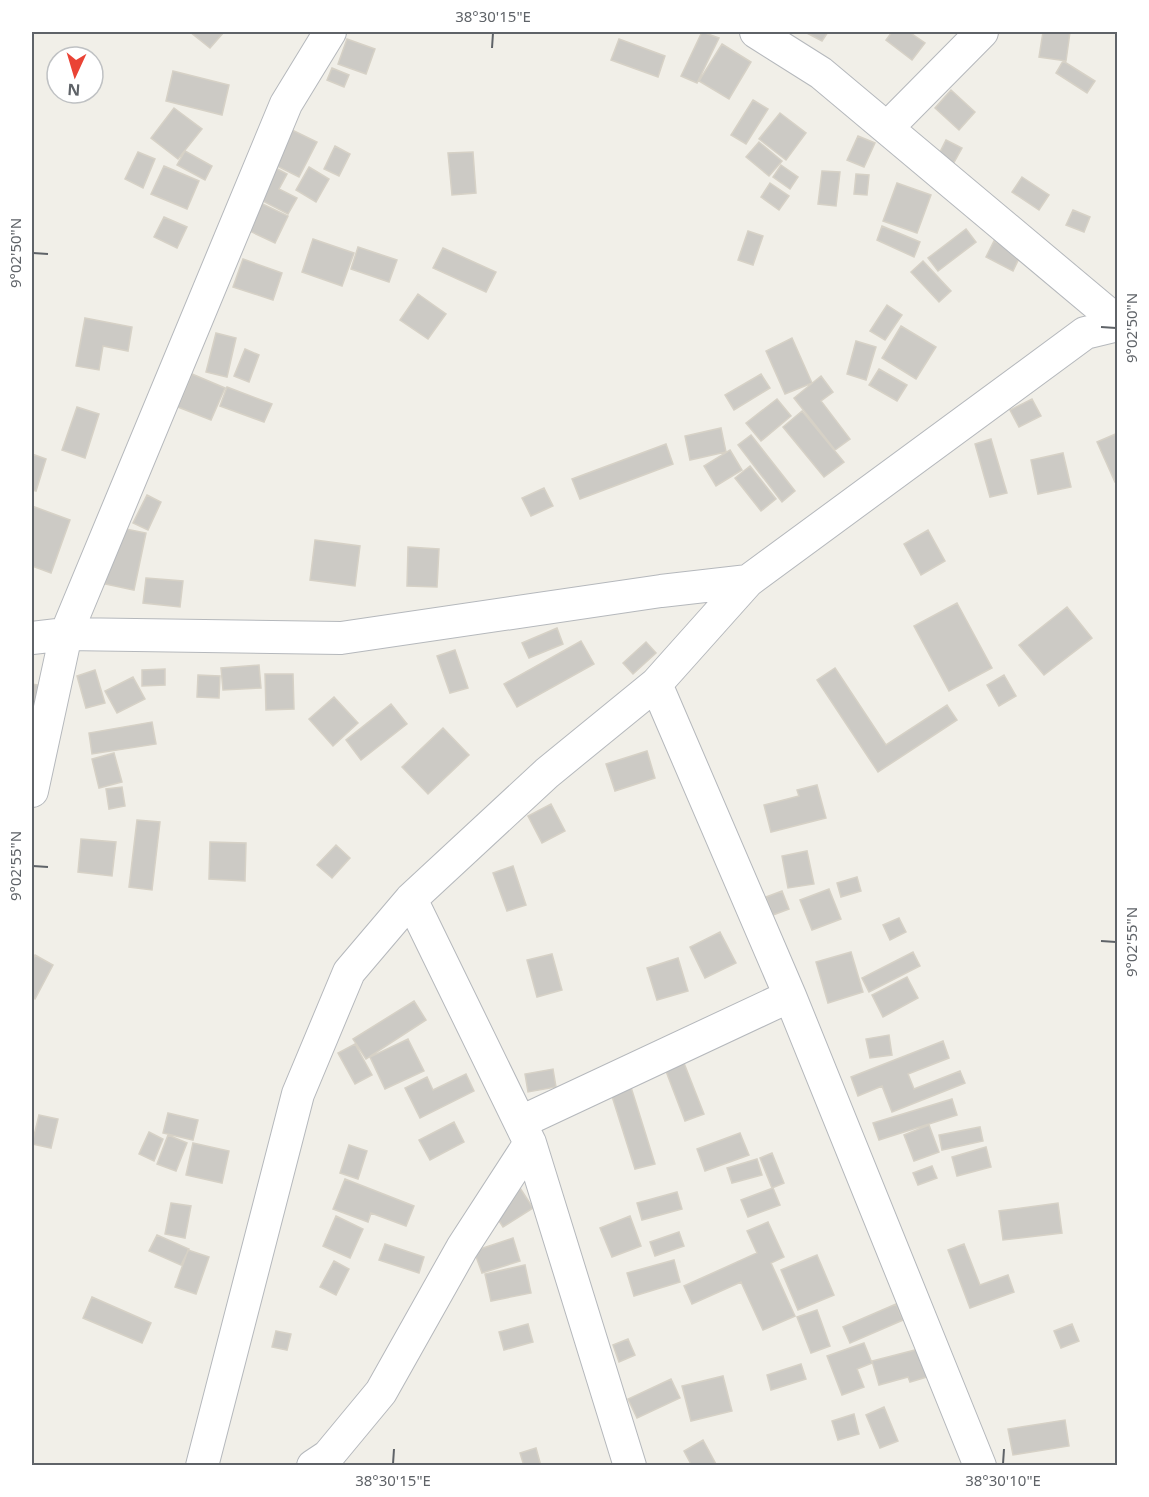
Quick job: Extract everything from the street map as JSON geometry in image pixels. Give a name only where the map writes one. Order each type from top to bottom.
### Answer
[{"type":"street","points":[[32,791],[66,634],[286,104],[330,32]]},
{"type":"street","points":[[756,32],[821,73],[1118,323]]},
{"type":"street","points":[[887,128],[982,32]]},
{"type":"street","points":[[202,1466],[298,1094],[349,972],[411,899],[547,773],[656,684],[748,581],[1085,333],[1118,323]]},
{"type":"street","points":[[32,638],[66,634],[341,638],[661,591],[748,581]]},
{"type":"street","points":[[656,684],[790,996],[980,1466]]},
{"type":"street","points":[[411,899],[526,1132],[630,1466]]},
{"type":"street","points":[[313,1466],[328,1456],[381,1392],[526,1132],[790,996]]},
{"type":"building","points":[[190,32],[224,32],[210,48]]},
{"type":"building","points":[[702,32],[719,38],[697,83],[681,76]]},
{"type":"building","points":[[805,32],[828,32],[822,41]]},
{"type":"building","points":[[892,32],[909,32],[925,43],[912,60],[886,40]]},
{"type":"building","points":[[1043,32],[1070,32],[1066,61],[1039,57]]},
{"type":"building","points":[[347,39],[375,49],[366,74],[338,64]]},
{"type":"building","points":[[619,39],[665,56],[658,77],[611,60]]},
{"type":"building","points":[[722,44],[751,62],[729,99],[699,81]]},
{"type":"building","points":[[1063,61],[1095,81],[1087,93],[1056,73]]},
{"type":"building","points":[[332,68],[349,75],[344,87],[327,80]]},
{"type":"building","points":[[173,71],[229,85],[222,115],[166,101]]},
{"type":"building","points":[[951,90],[975,112],[959,130],[935,108]]},
{"type":"building","points":[[753,100],[768,109],[746,144],[731,135]]},
{"type":"building","points":[[174,108],[202,129],[178,159],[151,138]]},
{"type":"building","points":[[780,113],[806,133],[786,160],[759,139]]},
{"type":"building","points":[[290,129],[317,142],[299,177],[273,164]]},
{"type":"building","points":[[858,136],[875,143],[864,167],[847,160]]},
{"type":"building","points":[[946,140],[962,148],[952,166],[937,158]]},
{"type":"building","points":[[759,142],[782,161],[769,176],[746,157]]},
{"type":"building","points":[[335,146],[350,154],[339,176],[324,169]]},
{"type":"building","points":[[185,151],[212,166],[205,180],[177,165]]},
{"type":"building","points":[[138,152],[155,159],[143,188],[125,179]]},
{"type":"building","points":[[473,152],[476,193],[452,195],[448,153]]},
{"type":"building","points":[[270,165],[287,174],[279,189],[297,198],[288,214],[253,196]]},
{"type":"building","points":[[781,165],[798,177],[790,189],[773,177]]},
{"type":"building","points":[[164,166],[199,181],[187,209],[151,194]]},
{"type":"building","points":[[309,167],[329,179],[316,202],[296,190]]},
{"type":"building","points":[[822,171],[840,172],[836,206],[818,204]]},
{"type":"building","points":[[856,174],[869,175],[867,195],[854,194]]},
{"type":"building","points":[[1022,177],[1049,195],[1039,210],[1012,192]]},
{"type":"building","points":[[770,183],[789,196],[779,210],[761,197]]},
{"type":"building","points":[[897,183],[931,195],[917,233],[883,221]]},
{"type":"building","points":[[252,199],[288,216],[275,243],[239,226]]},
{"type":"building","points":[[1073,210],[1090,217],[1084,232],[1066,225]]},
{"type":"building","points":[[164,217],[187,227],[177,248],[154,237]]},
{"type":"building","points":[[882,226],[920,242],[914,257],[877,240]]},
{"type":"building","points":[[966,229],[976,242],[938,271],[928,258]]},
{"type":"building","points":[[748,231],[763,236],[753,265],[738,260]]},
{"type":"building","points":[[313,239],[354,253],[342,286],[302,272]]},
{"type":"building","points":[[994,241],[1021,254],[1013,271],[986,257]]},
{"type":"building","points":[[358,247],[397,260],[389,282],[351,269]]},
{"type":"building","points":[[443,248],[496,272],[486,292],[433,268]]},
{"type":"building","points":[[243,259],[282,273],[273,300],[233,287]]},
{"type":"building","points":[[923,261],[951,291],[939,302],[911,272]]},
{"type":"building","points":[[418,294],[446,314],[428,339],[400,320]]},
{"type":"building","points":[[887,305],[902,315],[885,340],[870,331]]},
{"type":"building","points":[[85,318],[132,327],[128,351],[103,346],[99,370],[76,366]]},
{"type":"building","points":[[901,326],[936,347],[916,379],[882,358]]},
{"type":"building","points":[[216,333],[236,338],[227,377],[206,372]]},
{"type":"building","points":[[792,338],[812,383],[785,394],[766,351]]},
{"type":"building","points":[[856,341],[876,347],[866,380],[847,374]]},
{"type":"building","points":[[245,349],[259,355],[249,382],[234,376]]},
{"type":"building","points":[[879,369],[907,385],[897,401],[869,385]]},
{"type":"building","points":[[192,374],[225,388],[211,420],[178,407]]},
{"type":"building","points":[[761,374],[770,388],[734,410],[725,395]]},
{"type":"building","points":[[821,376],[833,392],[821,401],[850,439],[835,450],[794,398]]},
{"type":"building","points":[[227,387],[272,404],[264,422],[220,406]]},
{"type":"building","points":[[777,399],[791,416],[761,441],[746,423]]},
{"type":"building","points":[[1032,399],[1041,416],[1019,427],[1010,410]]},
{"type":"building","points":[[77,407],[99,414],[85,458],[62,450]]},
{"type":"building","points":[[802,411],[844,462],[824,477],[783,427]]},
{"type":"building","points":[[721,428],[726,452],[690,460],[685,436]]},
{"type":"building","points":[[1118,433],[1118,481],[1115,482],[1097,442]]},
{"type":"building","points":[[751,435],[795,491],[782,502],[738,445]]},
{"type":"building","points":[[991,439],[1007,493],[990,497],[975,444]]},
{"type":"building","points":[[666,444],[673,464],[580,499],[572,479]]},
{"type":"building","points":[[730,450],[742,470],[716,486],[704,466]]},
{"type":"building","points":[[1063,453],[1071,487],[1038,494],[1031,460]]},
{"type":"building","points":[[32,454],[46,459],[36,491],[32,490]]},
{"type":"building","points":[[750,466],[776,499],[761,511],[735,478]]},
{"type":"building","points":[[544,488],[553,506],[531,516],[522,498]]},
{"type":"building","points":[[147,495],[161,502],[148,530],[133,523]]},
{"type":"building","points":[[32,506],[70,520],[51,573],[32,566]]},
{"type":"building","points":[[116,527],[146,533],[134,590],[105,584]]},
{"type":"building","points":[[928,530],[945,561],[921,575],[904,544]]},
{"type":"building","points":[[315,540],[360,546],[355,586],[310,580]]},
{"type":"building","points":[[408,547],[439,549],[437,587],[407,586]]},
{"type":"building","points":[[146,578],[183,581],[180,607],[143,603]]},
{"type":"building","points":[[957,603],[992,668],[949,691],[914,626]]},
{"type":"building","points":[[1067,607],[1092,638],[1044,675],[1019,645]]},
{"type":"building","points":[[557,628],[563,644],[529,658],[522,643]]},
{"type":"building","points":[[581,641],[594,664],[517,707],[504,684]]},
{"type":"building","points":[[646,642],[656,653],[633,674],[623,663]]},
{"type":"building","points":[[455,650],[468,688],[450,693],[437,656]]},
{"type":"building","points":[[259,665],[261,688],[223,690],[221,668]]},
{"type":"building","points":[[835,668],[886,745],[947,705],[957,720],[878,772],[817,680]]},
{"type":"building","points":[[165,669],[165,685],[142,686],[142,670]]},
{"type":"building","points":[[95,670],[105,703],[86,708],[77,676]]},
{"type":"building","points":[[265,674],[293,674],[294,709],[266,710]]},
{"type":"building","points":[[198,675],[220,676],[219,698],[197,697]]},
{"type":"building","points":[[1004,675],[1016,696],[999,706],[987,685]]},
{"type":"building","points":[[133,677],[145,699],[117,713],[105,691]]},
{"type":"building","points":[[32,684],[38,685],[34,708],[32,708]]},
{"type":"building","points":[[334,697],[358,723],[333,746],[309,719]]},
{"type":"building","points":[[391,704],[407,724],[361,760],[346,740]]},
{"type":"building","points":[[152,722],[156,744],[92,754],[89,733]]},
{"type":"building","points":[[443,728],[469,755],[428,794],[402,767]]},
{"type":"building","points":[[647,751],[655,778],[615,791],[606,764]]},
{"type":"building","points":[[114,753],[122,782],[99,788],[92,759]]},
{"type":"building","points":[[817,785],[826,818],[771,832],[764,805],[799,796],[797,790]]},
{"type":"building","points":[[122,787],[125,806],[109,809],[106,789]]},
{"type":"building","points":[[551,804],[565,831],[542,843],[528,816]]},
{"type":"building","points":[[137,820],[160,822],[152,890],[129,887]]},
{"type":"building","points":[[81,839],[116,842],[112,876],[78,872]]},
{"type":"building","points":[[210,842],[246,843],[245,881],[209,879]]},
{"type":"building","points":[[336,845],[350,858],[332,878],[317,865]]},
{"type":"building","points":[[807,851],[814,884],[788,888],[782,856]]},
{"type":"building","points":[[513,866],[526,905],[507,911],[493,873]]},
{"type":"building","points":[[857,877],[861,891],[841,897],[837,883]]},
{"type":"building","points":[[829,889],[841,919],[812,930],[800,900]]},
{"type":"building","points":[[782,891],[789,909],[773,915],[766,897]]},
{"type":"building","points":[[899,918],[906,932],[890,940],[883,925]]},
{"type":"building","points":[[720,932],[736,963],[705,978],[690,947]]},
{"type":"building","points":[[851,952],[863,992],[828,1003],[816,962]]},
{"type":"building","points":[[913,952],[920,966],[869,992],[862,978]]},
{"type":"building","points":[[552,954],[562,990],[537,997],[527,960]]},
{"type":"building","points":[[35,955],[53,965],[35,999],[32,997],[32,962]]},
{"type":"building","points":[[678,958],[688,991],[657,1000],[647,968]]},
{"type":"building","points":[[907,977],[918,998],[883,1017],[872,995]]},
{"type":"building","points":[[414,1001],[426,1020],[366,1059],[353,1039]]},
{"type":"building","points":[[889,1035],[892,1055],[870,1058],[866,1039]]},
{"type":"building","points":[[408,1039],[424,1071],[385,1089],[370,1057]]},
{"type":"building","points":[[943,1041],[949,1058],[908,1074],[914,1089],[960,1071],[965,1083],[892,1112],[882,1086],[858,1096],[851,1077]]},
{"type":"building","points":[[355,1044],[372,1075],[355,1084],[338,1053]]},
{"type":"building","points":[[682,1058],[704,1114],[685,1121],[664,1066]]},
{"type":"building","points":[[553,1069],[556,1087],[528,1092],[525,1074]]},
{"type":"building","points":[[466,1074],[474,1091],[420,1118],[405,1088],[427,1077],[433,1090]]},
{"type":"building","points":[[630,1084],[655,1164],[635,1169],[610,1090]]},
{"type":"building","points":[[952,1099],[957,1115],[879,1140],[873,1123]]},
{"type":"building","points":[[168,1113],[198,1120],[193,1140],[163,1133]]},
{"type":"building","points":[[39,1115],[58,1119],[51,1148],[32,1144]]},
{"type":"building","points":[[454,1122],[464,1142],[430,1160],[419,1140]]},
{"type":"building","points":[[929,1125],[939,1152],[914,1161],[904,1135]]},
{"type":"building","points":[[980,1127],[983,1141],[942,1150],[939,1135]]},
{"type":"building","points":[[149,1132],[163,1139],[154,1161],[139,1154]]},
{"type":"building","points":[[740,1133],[749,1155],[705,1171],[697,1149]]},
{"type":"building","points":[[168,1135],[187,1143],[176,1171],[157,1164]]},
{"type":"building","points":[[193,1143],[229,1151],[222,1183],[186,1175]]},
{"type":"building","points":[[349,1145],[367,1151],[358,1179],[340,1173]]},
{"type":"building","points":[[986,1147],[991,1167],[957,1176],[952,1157]]},
{"type":"building","points":[[772,1153],[784,1183],[772,1188],[760,1158]]},
{"type":"building","points":[[757,1159],[762,1175],[732,1183],[727,1168]]},
{"type":"building","points":[[932,1166],[937,1178],[918,1185],[913,1173]]},
{"type":"building","points":[[345,1179],[414,1206],[406,1226],[371,1213],[368,1222],[333,1209]]},
{"type":"building","points":[[520,1188],[533,1208],[503,1227],[490,1207]]},
{"type":"building","points":[[773,1188],[780,1205],[748,1217],[741,1200]]},
{"type":"building","points":[[677,1192],[682,1209],[642,1220],[637,1203]]},
{"type":"building","points":[[171,1203],[191,1206],[185,1238],[165,1234]]},
{"type":"building","points":[[1058,1203],[1062,1233],[1003,1240],[999,1211]]},
{"type":"building","points":[[336,1216],[363,1229],[350,1258],[323,1246]]},
{"type":"building","points":[[630,1216],[641,1246],[612,1257],[600,1228]]},
{"type":"building","points":[[768,1222],[784,1257],[771,1263],[795,1316],[763,1330],[741,1282],[692,1304],[684,1286],[757,1253],[747,1231]]},
{"type":"building","points":[[679,1232],[684,1246],[655,1256],[650,1242]]},
{"type":"building","points":[[157,1235],[189,1249],[181,1265],[149,1251]]},
{"type":"building","points":[[513,1238],[520,1261],[482,1273],[474,1251]]},
{"type":"building","points":[[385,1244],[424,1257],[419,1273],[379,1260]]},
{"type":"building","points":[[964,1244],[980,1285],[1008,1275],[1014,1292],[970,1308],[948,1250]]},
{"type":"building","points":[[188,1250],[209,1257],[196,1294],[175,1287]]},
{"type":"building","points":[[817,1255],[834,1295],[798,1310],[781,1270]]},
{"type":"building","points":[[674,1260],[680,1282],[634,1296],[627,1273]]},
{"type":"building","points":[[334,1261],[349,1269],[336,1295],[320,1287]]},
{"type":"building","points":[[525,1265],[531,1293],[491,1301],[485,1274]]},
{"type":"building","points":[[92,1297],[151,1323],[142,1343],[83,1318]]},
{"type":"building","points":[[896,1304],[903,1320],[850,1343],[843,1327]]},
{"type":"building","points":[[817,1310],[830,1346],[811,1353],[797,1317]]},
{"type":"building","points":[[528,1324],[533,1342],[504,1350],[499,1332]]},
{"type":"building","points":[[1072,1324],[1079,1341],[1061,1348],[1054,1331]]},
{"type":"building","points":[[276,1331],[291,1334],[287,1350],[272,1347]]},
{"type":"building","points":[[628,1339],[635,1355],[619,1362],[613,1345]]},
{"type":"building","points":[[864,1343],[872,1363],[857,1369],[864,1387],[842,1395],[827,1356]]},
{"type":"building","points":[[919,1349],[927,1377],[910,1382],[908,1377],[879,1385],[872,1361]]},
{"type":"building","points":[[801,1364],[806,1379],[771,1390],[767,1375]]},
{"type":"building","points":[[723,1376],[732,1411],[691,1421],[682,1386]]},
{"type":"building","points":[[671,1379],[680,1398],[637,1418],[628,1399]]},
{"type":"building","points":[[884,1407],[898,1441],[880,1448],[866,1415]]},
{"type":"building","points":[[854,1414],[859,1434],[838,1440],[832,1421]]},
{"type":"building","points":[[1065,1420],[1069,1446],[1013,1455],[1008,1429]]},
{"type":"building","points":[[703,1440],[717,1466],[692,1466],[684,1451]]},
{"type":"building","points":[[536,1448],[541,1466],[524,1466],[520,1453]]}]
